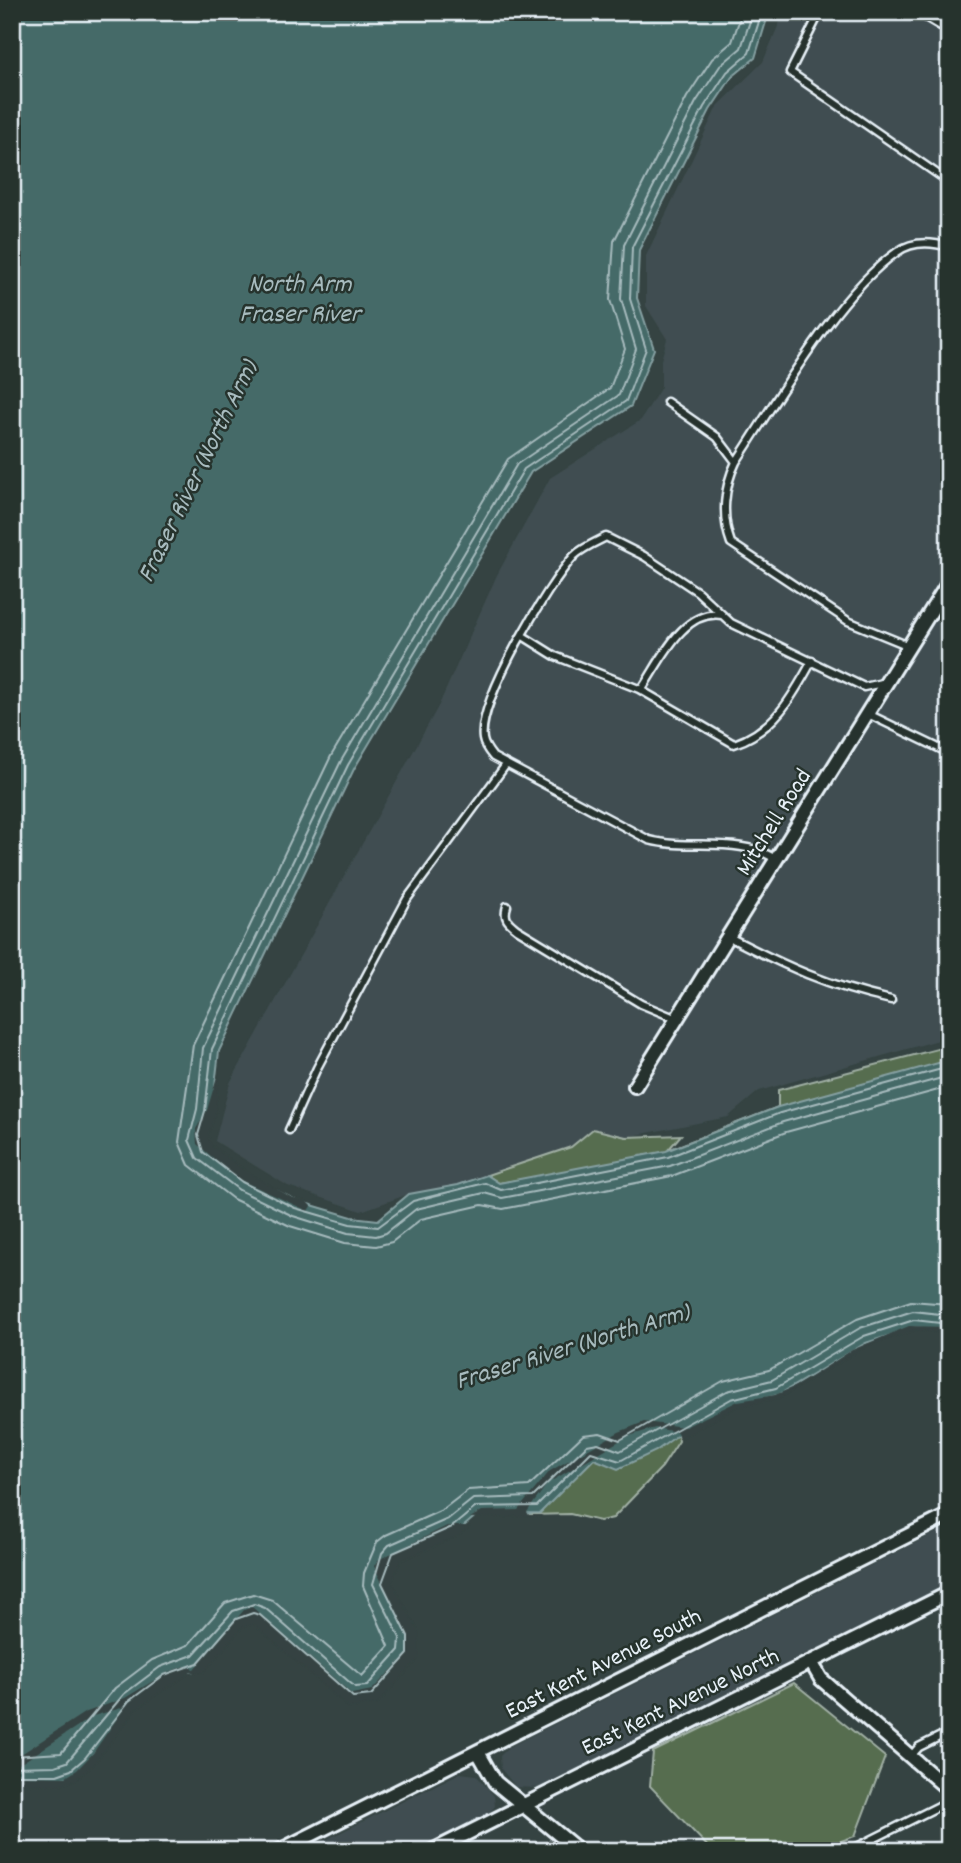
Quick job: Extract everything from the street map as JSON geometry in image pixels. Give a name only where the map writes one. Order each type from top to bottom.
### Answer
[{"type":"street","name":"Mitchell Road","points":[[635,1086],[949,582]]},
{"type":"street","name":"East Kent Avenue South","points":[[279,1851],[949,1516]]},
{"type":"street","name":"East Kent Avenue North","points":[[432,1851],[949,1593]]},
{"type":"street","points":[[811,1662],[821,1679],[949,1790]]},
{"type":"street","points":[[478,1752],[495,1782],[579,1851]]},
{"type":"lane","points":[[820,12],[790,72],[949,182]]},
{"type":"lane","points":[[917,12],[949,31]]},
{"type":"lane","points":[[910,646],[848,621],[731,543],[725,515],[726,482],[736,461],[850,295],[897,251],[921,244],[949,247]]},
{"type":"lane","points":[[667,402],[718,437],[736,461]]},
{"type":"lane","points":[[777,860],[751,848],[666,845],[649,840],[505,765],[488,751],[483,729],[493,692],[523,636],[575,555],[606,537],[644,556],[698,592],[731,623],[864,687],[889,681]]},
{"type":"lane","points":[[641,690],[689,622],[708,613],[724,616]]},
{"type":"lane","points":[[523,636],[555,656],[641,690],[734,744],[750,738],[772,722],[790,701],[811,661]]},
{"type":"lane","points":[[868,714],[949,753]]},
{"type":"lane","points":[[289,1130],[317,1068],[407,900],[505,765]]},
{"type":"lane","points":[[506,906],[504,913],[507,921],[517,929],[640,1004],[677,1019]]},
{"type":"lane","points":[[729,937],[802,975],[845,990],[891,1000]]},
{"type":"lane","points":[[911,1757],[919,1747],[949,1732]]},
{"type":"lane","points":[[849,1851],[949,1801]]},
{"type":"shaded area","points":[[784,12],[949,12],[949,1037],[759,1091],[728,1117],[626,1137],[593,1129],[571,1147],[458,1185],[409,1194],[361,1211],[288,1186],[215,1141],[230,1083],[439,705],[497,575],[550,478],[641,420],[661,387],[661,360],[667,339],[646,306],[646,256],[717,107],[763,62]]},
{"type":"shaded area","points":[[949,1526],[949,1583],[538,1788],[516,1787],[501,1769],[500,1756],[509,1747]]},
{"type":"shaded area","points":[[460,1773],[476,1775],[494,1796],[495,1806],[489,1813],[413,1851],[303,1851]]},
{"type":"green space","points":[[949,1046],[949,1112],[499,1183],[487,1175],[571,1147],[593,1129],[626,1137],[681,1135],[668,1150],[778,1107],[778,1090]]},
{"type":"green space","points":[[677,1432],[679,1441],[662,1467],[613,1518],[600,1521],[570,1514],[529,1515],[526,1512],[548,1483],[626,1437]]},
{"type":"green space","points":[[794,1683],[885,1757],[855,1836],[814,1851],[712,1851],[650,1786],[653,1752]]},
{"type":"water","name":"North Arm Fraser River","points":[[12,12],[769,12],[755,58],[732,77],[710,110],[639,250],[637,298],[654,349],[631,406],[531,472],[354,769],[219,1051],[212,1112],[205,1135],[208,1147],[246,1176],[298,1201],[352,1217],[378,1220],[409,1194],[458,1185],[487,1175],[499,1183],[666,1151],[778,1107],[949,1060],[949,1331],[915,1327],[866,1343],[778,1395],[734,1405],[686,1429],[656,1451],[618,1469],[594,1459],[540,1513],[478,1514],[456,1533],[397,1559],[389,1582],[415,1657],[375,1701],[351,1705],[254,1620],[240,1624],[201,1670],[188,1672],[133,1707],[74,1777],[12,1782]]},
{"type":"pier","points":[[219,1070],[216,1113],[208,1135],[211,1145],[248,1173],[291,1197],[307,1202],[311,1206],[308,1211],[236,1178],[197,1144],[196,1129],[207,1110]]},
{"type":"pier","points":[[909,1326],[949,1327],[949,1334],[916,1330],[867,1346],[780,1398],[735,1408],[679,1439],[677,1432],[655,1428],[626,1437],[548,1483],[527,1512],[529,1515],[543,1515],[541,1516],[470,1518],[482,1511],[518,1510],[550,1471],[619,1432],[644,1422],[685,1427],[738,1401],[775,1395],[798,1385],[852,1350]]},
{"type":"pier","points":[[447,1526],[470,1526],[458,1536],[400,1561],[392,1582],[419,1633],[419,1658],[377,1704],[349,1708],[254,1624],[242,1627],[203,1673],[191,1672],[136,1709],[93,1765],[76,1780],[58,1785],[12,1784],[12,1778],[19,1776],[66,1777],[77,1770],[93,1753],[125,1707],[93,1716],[12,1769],[12,1760],[84,1713],[125,1698],[168,1672],[185,1666],[194,1669],[244,1610],[252,1607],[352,1694],[372,1690],[408,1653],[407,1635],[374,1566],[378,1560]]},
{"type":"water label","name":"Fraser River (North Arm)","points":[[199,472]]},
{"type":"water label","name":"Fraser River (North Arm)","points":[[573,1348]]}]
